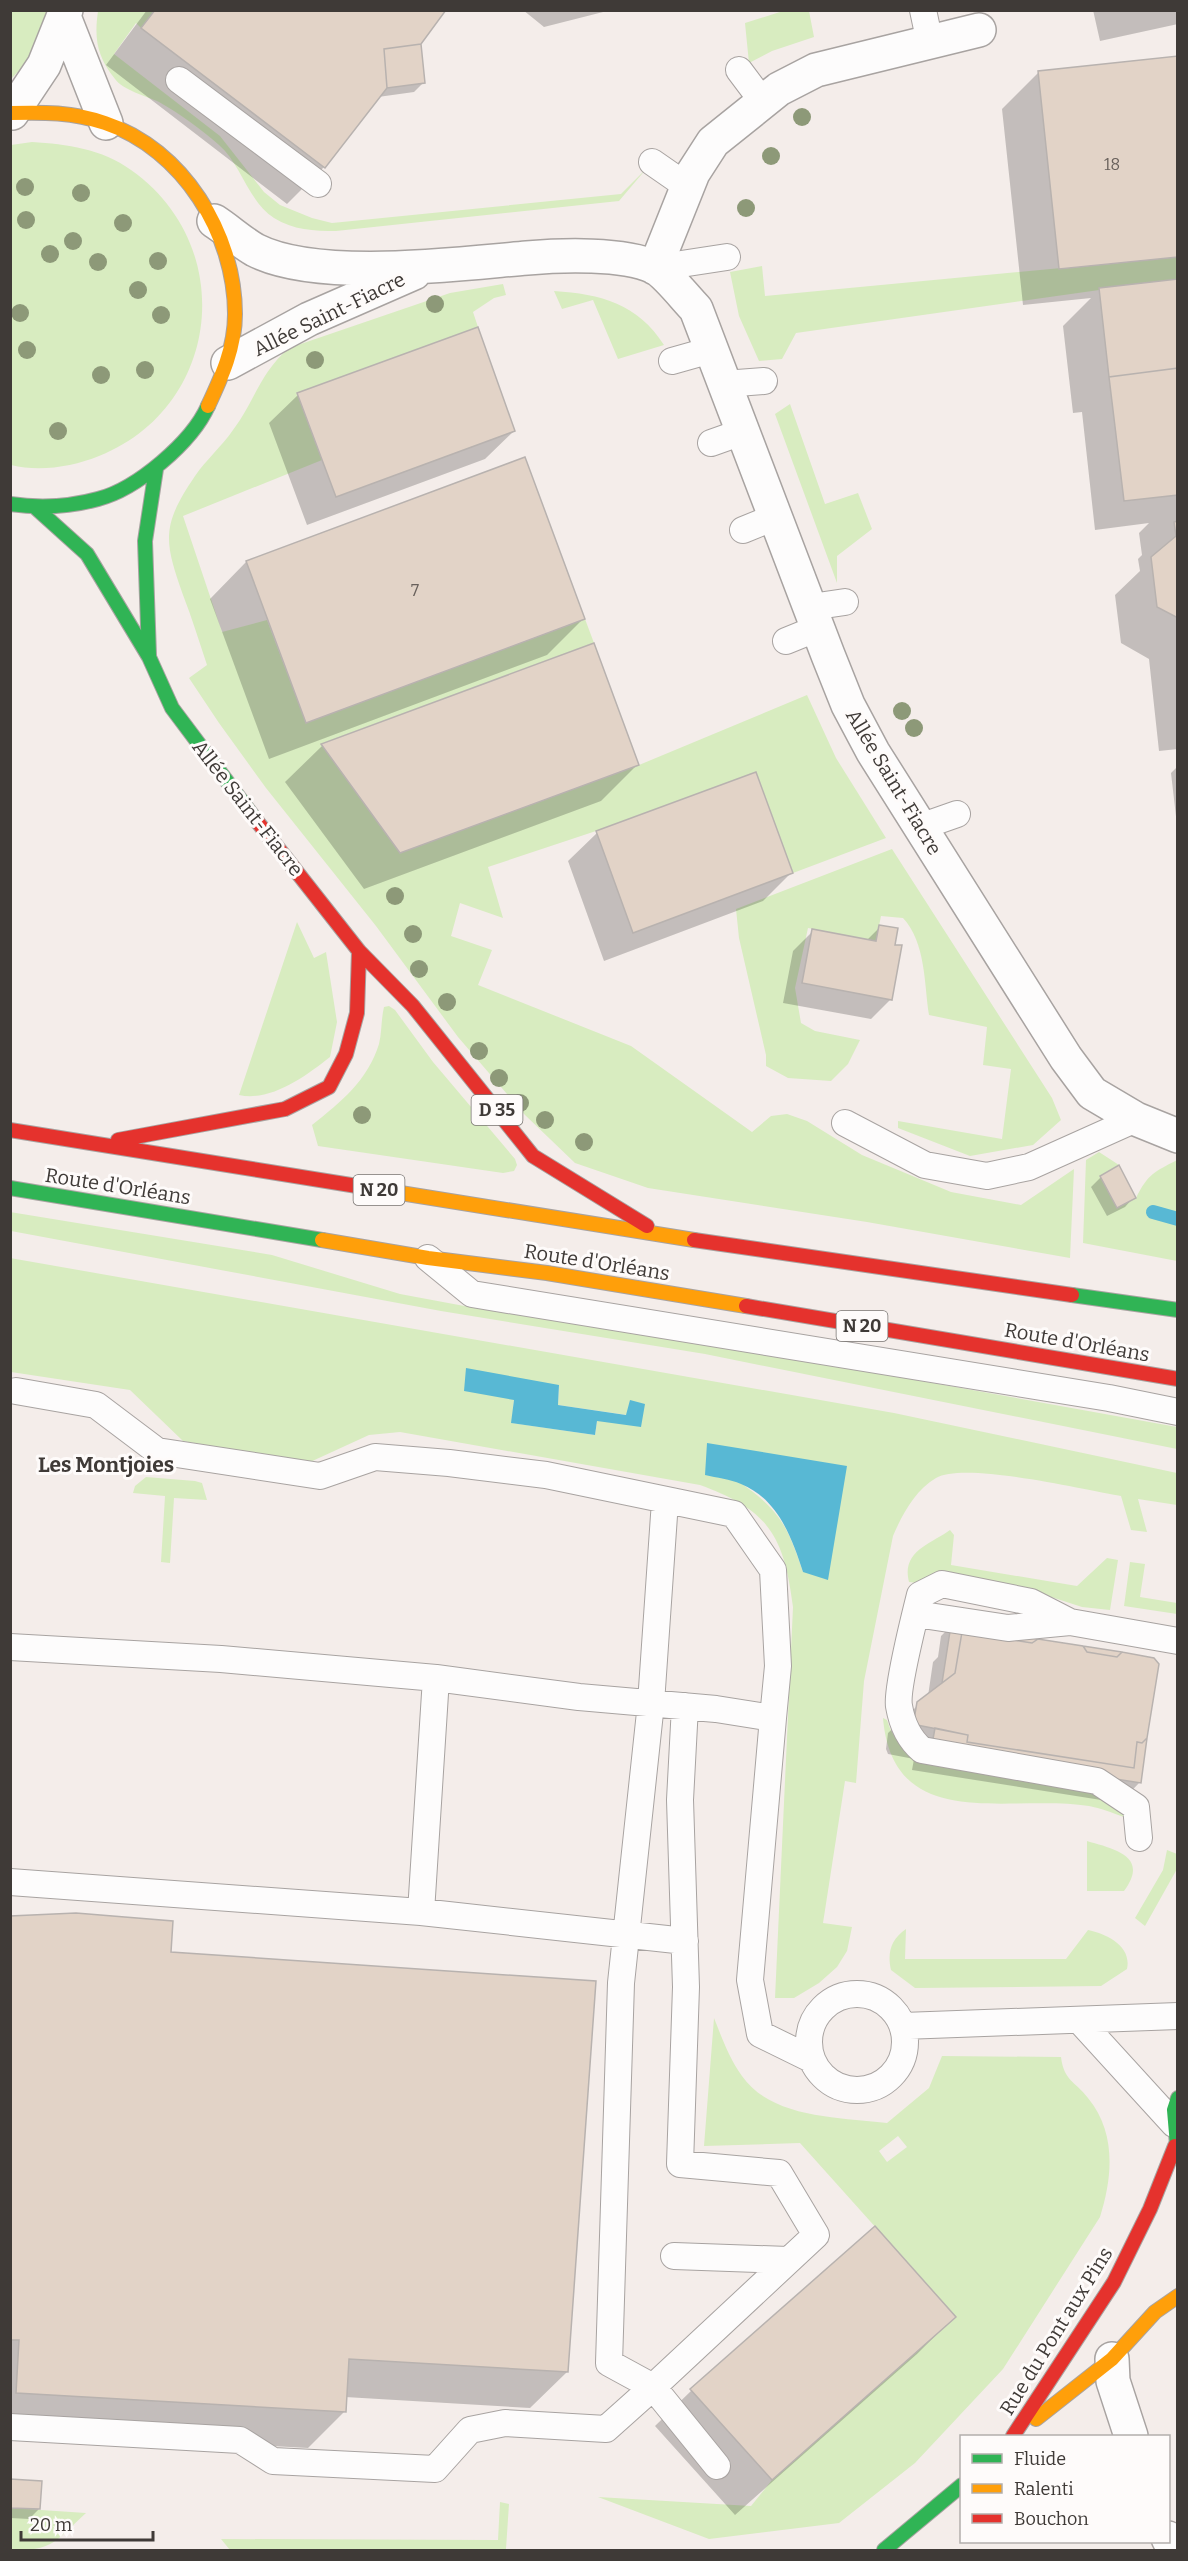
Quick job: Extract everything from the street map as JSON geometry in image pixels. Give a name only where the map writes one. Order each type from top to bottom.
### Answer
[{"type":"main road","points":[[10,504],[36,508],[99,499],[156,469],[201,422],[228,363],[235,315],[230,267],[214,220],[186,179],[150,146],[105,123],[59,112],[11,113]]},
{"type":"main road","name":"Allée Saint-Fiacre","points":[[149,657],[145,541],[156,469]]},
{"type":"main road","name":"Allée Saint-Fiacre","points":[[36,508],[87,554],[149,657],[172,708],[208,759],[359,951]]},
{"type":"main road","points":[[95,1144],[285,1109],[329,1087],[346,1054],[357,1012],[359,951]]},
{"type":"main road","name":"D 35","points":[[359,951],[413,1006],[533,1156],[663,1236]]},
{"type":"main road","name":"Route d'Orléans","points":[[10,1130],[663,1236],[1178,1310]]},
{"type":"main road","name":"Route d'Orléans","points":[[10,1188],[428,1258],[547,1273],[1178,1379]]},
{"type":"main road","name":"Rue du Pont aux Pins","points":[[1014,2435],[1114,2282],[1150,2209],[1176,2142],[1174,2110],[1178,2098]]},
{"type":"main road","name":"Rue du Pont aux Pins","points":[[1014,2435],[1112,2359],[1155,2312],[1178,2296]]},
{"type":"main road","points":[[884,2550],[960,2488]]},
{"type":"street","points":[[11,113],[44,65],[65,15]]},
{"type":"street","points":[[65,15],[105,123]]},
{"type":"street","points":[[656,268],[693,173],[713,142],[779,89],[816,70],[979,30]]},
{"type":"street","name":"Allée Saint-Fiacre","points":[[214,220],[255,249],[302,264],[430,267],[561,255],[610,257],[656,268],[696,309],[848,705],[873,752],[1066,1058],[1092,1093],[1136,1119],[1178,1136]]},
{"type":"street","name":"Allée Saint-Fiacre","points":[[228,363],[309,319],[430,267]]},
{"type":"street","points":[[1112,2359],[1113,2381],[1131,2435]]},
{"type":"lane","points":[[923,10],[930,43]]},
{"type":"lane","points":[[739,70],[764,102]]},
{"type":"lane","points":[[179,80],[318,184]]},
{"type":"lane","points":[[652,162],[688,188]]},
{"type":"lane","points":[[656,268],[727,257]]},
{"type":"lane","points":[[672,361],[711,350]]},
{"type":"lane","points":[[724,384],[764,381]]},
{"type":"lane","points":[[711,443],[742,432]]},
{"type":"lane","points":[[743,530],[776,517]]},
{"type":"lane","points":[[786,641],[814,618],[845,602]]},
{"type":"lane","points":[[920,827],[957,814]]},
{"type":"lane","points":[[845,1123],[925,1165],[987,1176],[1029,1167],[1136,1119]]},
{"type":"lane","points":[[428,1258],[472,1294],[1109,1398],[1178,1412]]},
{"type":"lane","points":[[16,1391],[96,1405],[157,1451],[320,1476],[375,1457],[438,1462],[546,1475],[734,1514],[773,1570],[778,1666],[750,1980],[760,2034],[811,2059],[829,2082],[843,2089],[859,2091],[874,2088],[887,2081],[897,2070],[906,2041],[903,2026],[885,2002],[872,1996],[857,1994],[841,1996],[817,2014],[810,2028],[811,2059]]},
{"type":"lane","points":[[665,1501],[651,1703],[621,1983],[609,2363],[653,2387],[717,2466]]},
{"type":"lane","points":[[1070,1622],[1031,1602],[942,1584],[920,1595],[898,1704],[910,1740],[922,1750],[1097,1781],[1136,1807],[1139,1838]]},
{"type":"lane","points":[[916,1614],[1008,1628],[1070,1622],[1178,1641]]},
{"type":"lane","points":[[10,1647],[221,1659],[436,1678],[773,1718]]},
{"type":"lane","points":[[422,1912],[436,1678]]},
{"type":"lane","points":[[10,2427],[240,2440],[273,2461],[435,2469],[470,2430],[505,2423],[606,2429],[816,2235],[779,2174],[680,2164],[686,1987],[680,1800],[685,1706]]},
{"type":"lane","points":[[10,1882],[422,1912],[684,1941]]},
{"type":"lane","points":[[903,2026],[1178,2016]]},
{"type":"lane","points":[[1080,2021],[1176,2142]]},
{"type":"lane","points":[[674,2256],[788,2260]]},
{"type":"green space","points":[[12,10],[49,11],[37,52],[11,79]]},
{"type":"green space","points":[[98,11],[155,11],[141,28],[136,23],[114,54],[220,136],[264,192],[280,205],[312,218],[332,223],[621,194],[647,168],[619,201],[336,231],[296,227],[281,222],[265,211],[227,153],[212,139],[167,106],[129,90],[115,79],[104,63],[98,47],[96,30]]},
{"type":"green space","points":[[783,11],[809,11],[814,37],[772,51],[749,63],[745,23]]},
{"type":"green space","points":[[32,142],[58,144],[96,152],[131,170],[165,202],[188,239],[200,281],[201,323],[191,364],[171,401],[140,433],[99,456],[67,466],[44,468],[11,465],[11,145]]},
{"type":"green space","points":[[1178,257],[1177,279],[796,333],[782,359],[759,361],[739,316],[730,272],[762,266],[765,296]]},
{"type":"green space","points":[[503,284],[506,295],[494,298],[473,312],[478,327],[298,393],[322,460],[183,516],[222,632],[267,620],[306,723],[585,619],[594,643],[321,744],[400,853],[639,765],[807,695],[836,758],[886,838],[793,873],[756,772],[596,831],[488,867],[503,918],[460,903],[451,936],[492,950],[478,985],[631,1046],[752,1132],[771,1116],[787,1114],[807,1121],[862,1155],[951,1192],[1021,1205],[1074,1169],[1070,1258],[867,1222],[648,1188],[575,1163],[525,1115],[458,1037],[376,926],[266,788],[189,678],[207,665],[172,561],[169,547],[171,521],[195,476],[233,430],[271,368],[289,348],[450,293]]},
{"type":"green space","points":[[554,291],[587,295],[617,304],[642,320],[664,345],[618,359],[593,300],[562,309]]},
{"type":"green space","points":[[790,404],[825,504],[858,493],[872,529],[837,556],[837,583],[775,414]]},
{"type":"green space","points":[[892,849],[1052,1098],[1061,1120],[1033,1145],[970,1156],[898,1128],[898,1121],[1002,1139],[1011,1069],[983,1065],[987,1027],[929,1015],[920,951],[911,928],[903,918],[881,916],[876,941],[808,928],[795,988],[801,1023],[815,1031],[860,1040],[848,1064],[831,1081],[788,1078],[766,1066],[766,1055],[739,938],[736,909]]},
{"type":"green space","points":[[297,922],[314,958],[326,952],[337,1022],[330,1057],[288,1086],[263,1095],[239,1095]]},
{"type":"green space","points":[[389,1006],[395,1010],[433,1062],[515,1159],[517,1165],[514,1171],[503,1173],[318,1146],[312,1125],[343,1099],[368,1069],[379,1044],[384,1007]]},
{"type":"green space","points":[[1099,1152],[1119,1165],[1100,1176],[1117,1208],[1136,1198],[1152,1174],[1177,1160],[1177,1261],[1083,1243],[1086,1160]]},
{"type":"green space","points":[[10,1212],[272,1255],[400,1294],[475,1308],[883,1374],[1177,1427],[1177,1449],[705,1354],[441,1311],[11,1231]]},
{"type":"green space","points":[[10,1258],[894,1413],[1177,1473],[1177,1505],[1138,1499],[1147,1532],[1131,1530],[1121,1496],[1026,1478],[972,1473],[951,1474],[928,1483],[916,1496],[893,1536],[864,1681],[856,1783],[845,1781],[823,1923],[852,1927],[847,1951],[837,1967],[819,1983],[794,1998],[775,1998],[793,1607],[789,1582],[778,1544],[769,1529],[757,1516],[742,1505],[700,1485],[400,1432],[369,1435],[308,1463],[183,1441],[130,1390],[11,1372]],"holes":[[[559,1386],[558,1405],[627,1415],[597,1421],[595,1435],[512,1423],[514,1399]],[[847,1466],[803,1572],[793,1543],[782,1522],[766,1503],[742,1484]]]},
{"type":"green space","points":[[146,1477],[202,1483],[207,1500],[174,1498],[170,1563],[161,1562],[165,1496],[133,1493],[135,1486]]},
{"type":"green space","points":[[950,1530],[954,1535],[951,1565],[1077,1586],[1107,1558],[1118,1560],[1110,1610],[1082,1607],[1045,1595],[958,1581],[926,1584],[909,1582],[909,1563],[913,1556]]},
{"type":"green space","points":[[1130,1562],[1145,1564],[1140,1597],[1177,1603],[1177,1614],[1124,1606]]},
{"type":"green space","points":[[883,1718],[887,1720],[892,1733],[899,1742],[917,1759],[1081,1788],[1126,1809],[1124,1817],[1089,1806],[1058,1803],[992,1804],[960,1801],[932,1794],[908,1780],[892,1755]]},
{"type":"green space","points":[[1087,1841],[1117,1851],[1131,1862],[1133,1870],[1131,1879],[1124,1891],[1087,1891]]},
{"type":"green space","points":[[1167,1850],[1177,1854],[1177,1869],[1145,1926],[1135,1918],[1163,1870]]},
{"type":"green space","points":[[906,1929],[905,1959],[1066,1959],[1088,1930],[1110,1938],[1122,1948],[1128,1961],[1127,1969],[1101,1986],[915,1988],[891,1970],[890,1964],[891,1947]]},
{"type":"green space","points":[[714,2018],[733,2062],[755,2090],[771,2101],[789,2108],[828,2117],[887,2123],[929,2088],[942,2056],[1061,2057],[1067,2076],[1088,2098],[1104,2125],[1109,2155],[1108,2186],[1100,2217],[1003,2369],[915,2463],[839,2523],[709,2539],[598,2497],[751,2506],[772,2480],[956,2317],[800,2143],[704,2146]],"holes":[[[898,2136],[907,2147],[887,2162],[879,2151]]]},
{"type":"green space","points":[[500,2502],[509,2504],[506,2549],[230,2550],[221,2539],[498,2540]]},
{"type":"green space","points":[[11,2508],[86,2513],[60,2537],[45,2546],[36,2549],[11,2550]]},
{"type":"water","points":[[466,1368],[559,1385],[558,1405],[626,1415],[630,1400],[645,1404],[641,1427],[597,1421],[595,1435],[511,1423],[514,1400],[464,1391]]},
{"type":"water","points":[[707,1443],[847,1466],[828,1580],[803,1572],[782,1521],[765,1499],[741,1484],[705,1475]]},
{"type":"building","points":[[155,10],[446,10],[421,44],[384,49],[387,88],[325,168],[141,28]]},
{"type":"building","points":[[421,44],[425,83],[387,88],[384,49]]},
{"type":"building","points":[[1178,56],[1178,257],[1059,269],[1038,71]]},
{"type":"building","points":[[1178,279],[1178,368],[1109,377],[1099,288]]},
{"type":"building","points":[[478,327],[515,431],[336,497],[297,393]]},
{"type":"building","points":[[1178,368],[1178,495],[1124,501],[1109,377]]},
{"type":"building","points":[[525,457],[585,619],[306,723],[246,561]]},
{"type":"building","points":[[1178,521],[1178,618],[1157,607],[1151,557],[1176,536],[1174,522]]},
{"type":"building","points":[[594,643],[639,765],[400,853],[321,744]]},
{"type":"building","points":[[756,772],[793,873],[633,933],[596,831]]},
{"type":"building","points":[[879,925],[898,928],[895,945],[902,945],[892,1000],[802,983],[812,929],[876,941]]},
{"type":"building","points":[[1119,1165],[1136,1198],[1117,1208],[1100,1176]]},
{"type":"building","points":[[951,1625],[1038,1639],[1032,1643],[962,1632],[955,1673],[942,1683]]},
{"type":"building","points":[[962,1632],[1032,1643],[1038,1639],[1083,1646],[1087,1652],[1117,1657],[1122,1652],[1154,1658],[1159,1664],[1147,1738],[1142,1743],[1137,1742],[1134,1768],[967,1742],[968,1735],[917,1725],[914,1720],[917,1702],[955,1673]]},
{"type":"building","points":[[1083,1646],[1122,1652],[1117,1657],[1087,1652]]},
{"type":"building","points":[[935,1728],[968,1735],[967,1742],[1134,1768],[1137,1742],[1142,1743],[1147,1738],[1141,1783],[931,1750]]},
{"type":"building","points":[[76,1913],[173,1921],[171,1952],[596,1981],[568,2372],[349,2359],[346,2412],[16,2393],[19,2340],[10,2340],[10,1916]]},
{"type":"building","points":[[875,2226],[956,2317],[772,2480],[690,2389]]},
{"type":"building","points":[[10,2479],[42,2481],[40,2509],[10,2508]]},
{"type":"waterway","points":[[1153,1212],[1178,1219]]},
{"type":"traffic: fast","points":[[10,504],[65,505],[87,502],[113,494],[146,475],[162,462],[190,434],[208,406]]},
{"type":"traffic: fast","points":[[149,655],[145,541],[156,469]]},
{"type":"traffic: fast","points":[[36,508],[87,554],[149,657],[172,708],[256,820]]},
{"type":"traffic: fast","points":[[10,1188],[322,1240]]},
{"type":"traffic: fast","points":[[1072,1295],[1178,1310]]},
{"type":"traffic: fast","points":[[1178,2098],[1174,2110],[1178,2157]]},
{"type":"traffic: fast","points":[[884,2550],[960,2487]]},
{"type":"traffic: slow","points":[[10,113],[70,115],[105,123],[133,135],[158,153],[180,174],[199,198],[226,254],[233,284],[235,314],[230,350],[223,373],[208,406]]},
{"type":"traffic: slow","points":[[388,1191],[694,1240]]},
{"type":"traffic: slow","points":[[322,1240],[428,1258],[547,1273],[746,1306]]},
{"type":"traffic: slow","points":[[1036,2419],[1112,2359],[1155,2312],[1178,2296]]},
{"type":"traffic: jam","points":[[256,820],[359,951]]},
{"type":"traffic: jam","points":[[359,951],[413,1006],[533,1156],[647,1226]]},
{"type":"traffic: jam","points":[[118,1140],[285,1109],[329,1087],[346,1054],[357,1013],[359,951]]},
{"type":"traffic: jam","points":[[10,1130],[388,1191]]},
{"type":"traffic: jam","points":[[694,1240],[1072,1295]]},
{"type":"traffic: jam","points":[[746,1306],[1178,1379]]},
{"type":"traffic: jam","points":[[1014,2435],[1114,2282],[1150,2209],[1175,2146]]},
{"type":"district","name":"Les Montjoies","points":[[106,1465]]}]
